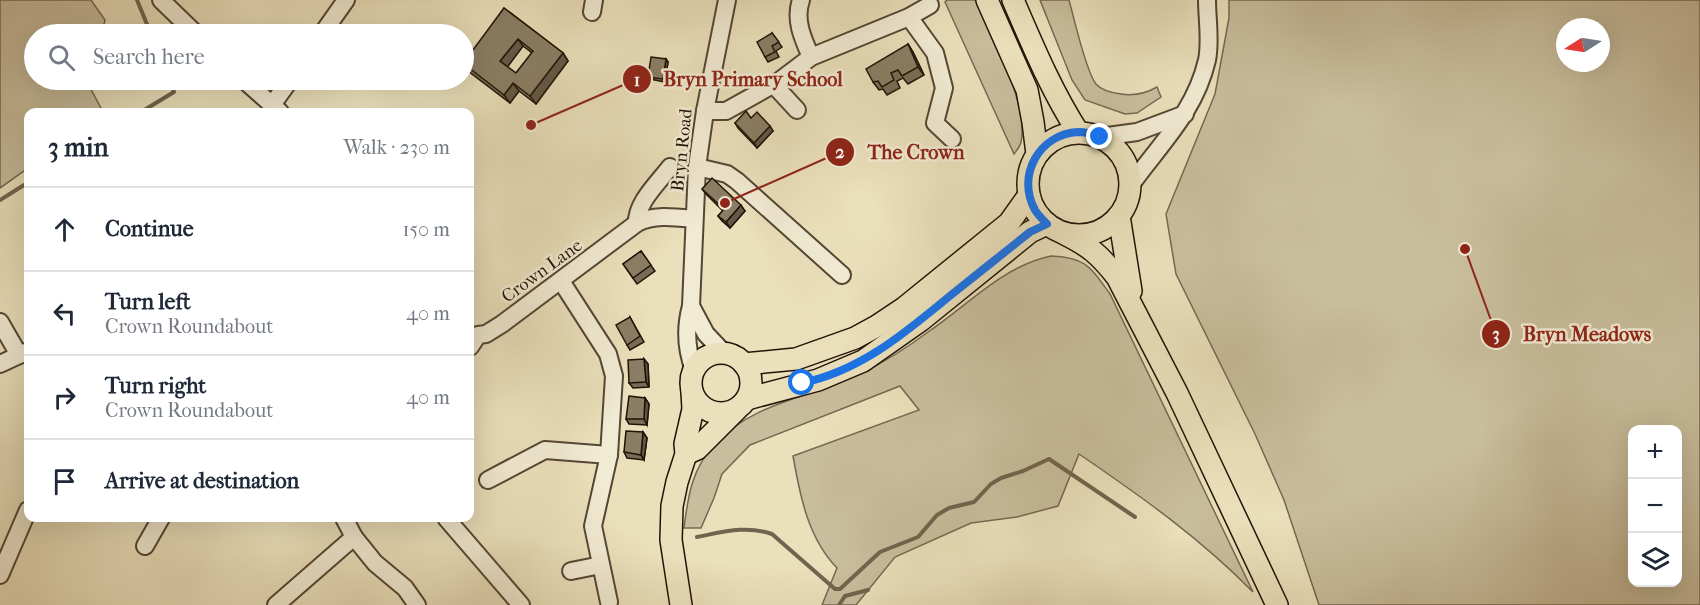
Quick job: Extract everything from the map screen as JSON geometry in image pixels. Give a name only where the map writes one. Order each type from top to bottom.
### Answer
[{"type":"main road","points":[[987,0],[1027,90],[1036,154]]},
{"type":"main road","points":[[1013,0],[1059,104],[1078,132]]},
{"type":"main road","points":[[692,392],[704,408],[712,412],[731,412],[743,403],[818,380],[863,362],[898,338],[1030,232],[1055,228],[1078,235],[1094,233],[1108,226],[1119,216],[1129,197],[1129,171],[1123,157],[1113,145],[1100,137],[1078,132],[1062,135],[1048,143],[1036,154],[1027,181],[1035,211],[1055,228],[1088,245],[1117,277],[1177,393],[1277,605]]},
{"type":"main road","points":[[744,364],[796,359],[855,338],[877,326],[904,308],[1002,230],[1029,195]]},
{"type":"main road","points":[[1119,216],[1134,309]]},
{"type":"main road","points":[[681,605],[671,540],[672,506],[686,454],[685,444],[693,409],[691,380],[693,370],[703,359],[712,354],[724,353],[734,356],[744,364],[751,383],[743,403],[697,449],[686,454]]},
{"type":"street","points":[[329,24],[346,0]]},
{"type":"street","name":"Bryn Road","points":[[693,370],[687,343],[691,306],[697,167],[705,111],[727,0]]},
{"type":"street","points":[[801,0],[799,25],[811,57]]},
{"type":"street","points":[[1130,186],[1186,113],[1194,98],[1207,59],[1207,0]]},
{"type":"street","points":[[171,4],[188,24]]},
{"type":"street","points":[[705,111],[726,111],[773,84],[811,57],[909,17],[930,4]]},
{"type":"street","points":[[909,17],[935,53],[944,88],[935,123],[952,139]]},
{"type":"street","points":[[773,84],[797,110]]},
{"type":"street","points":[[255,90],[275,108]]},
{"type":"street","points":[[276,108],[285,90]]},
{"type":"street","points":[[1100,137],[1137,132],[1186,113]]},
{"type":"street","points":[[697,167],[727,174],[737,181],[842,275]]},
{"type":"street","name":"Crown Lane","points":[[637,223],[641,206],[670,168]]},
{"type":"street","name":"Crown Lane","points":[[474,337],[486,334],[502,324],[637,223],[646,219],[658,218],[694,219]]},
{"type":"street","points":[[561,281],[612,363],[614,392],[609,455],[593,526],[609,602]]},
{"type":"street","points":[[691,306],[706,334],[724,353]]},
{"type":"street","points":[[0,322],[24,353],[0,364]]},
{"type":"street","points":[[488,480],[545,450],[609,455]]},
{"type":"street","points":[[0,575],[24,519]]},
{"type":"street","points":[[145,546],[159,522]]},
{"type":"street","points":[[346,522],[354,537],[375,563],[405,588],[417,605]]},
{"type":"street","points":[[449,522],[521,605]]},
{"type":"street","points":[[276,605],[354,537]]},
{"type":"street","points":[[571,571],[601,565]]},
{"type":"shaded area","points":[[0,0],[91,0],[105,20],[104,24],[24,24],[24,90],[91,90],[101,108],[24,108],[24,171],[0,188]]},
{"type":"shaded area","points":[[947,0],[977,0],[1000,51],[1020,110],[1021,142],[1014,154],[945,2]]},
{"type":"shaded area","points":[[1040,0],[1069,0],[1088,68],[1098,86],[1111,92],[1130,95],[1144,93],[1157,87],[1161,97],[1137,113],[1125,114],[1085,100],[1072,80]]},
{"type":"shaded area","points":[[1229,0],[1700,0],[1700,605],[1319,605],[1284,500],[1255,434],[1176,274],[1166,214],[1215,94],[1229,18]]},
{"type":"shaded area","points":[[1051,256],[1080,262],[1098,277],[1110,294],[1253,592],[1233,572],[1170,519],[1079,454],[1058,506],[1017,517],[971,523],[895,557],[856,605],[822,605],[837,568],[812,530],[802,501],[793,456],[919,410],[900,386],[750,445],[722,474],[701,528],[684,528],[696,473],[707,453],[730,430],[765,409],[870,369],[912,343],[1002,277],[1017,268]]},
{"type":"building","points":[[504,8],[563,53],[530,96],[513,83],[504,95],[474,72],[474,48]],"holes":[[[518,39],[533,51],[516,73],[500,61]]]},
{"type":"building","points":[[772,33],[779,42],[772,46],[775,52],[765,57],[757,42]]},
{"type":"building","points":[[908,44],[918,67],[902,76],[898,70],[891,73],[894,80],[882,87],[878,81],[873,82],[866,69]]},
{"type":"building","points":[[651,57],[666,59],[663,79],[648,77]]},
{"type":"building","points":[[746,111],[751,118],[757,112],[770,126],[754,143],[735,123]]},
{"type":"building","points":[[712,178],[741,205],[726,222],[718,216],[724,209],[702,189]]},
{"type":"building","points":[[641,251],[651,265],[633,278],[623,264]]},
{"type":"building","points":[[630,317],[640,336],[627,345],[616,325]]},
{"type":"building","points":[[644,359],[646,382],[629,383],[628,360]]},
{"type":"building","points":[[629,396],[645,398],[644,419],[626,419]]},
{"type":"building","points":[[626,431],[643,432],[641,455],[624,452]]},
{"type":"waterway","points":[[137,0],[147,24]]},
{"type":"waterway","points":[[148,108],[174,92],[173,90]]},
{"type":"waterway","points":[[0,200],[24,185]]},
{"type":"waterway","points":[[697,537],[725,531],[744,530],[772,534],[835,589],[840,589],[880,552],[918,537],[937,515],[949,508],[974,502],[991,484],[1001,478],[1049,459],[1135,517]]},
{"type":"waterway","points":[[839,605],[845,596],[868,590]]},
{"type":"place","name":"Bryn Primary School","points":[[531,125]]},
{"type":"place","name":"The Crown","points":[[725,203]]},
{"type":"place","name":"Bryn Meadows","points":[[1465,249]]},
{"type":"route","points":[[802,383],[818,380],[863,362],[930,313],[1030,232],[1047,224],[1035,211],[1029,195],[1027,181],[1036,154],[1048,143],[1062,135],[1078,132],[1100,137]]}]
